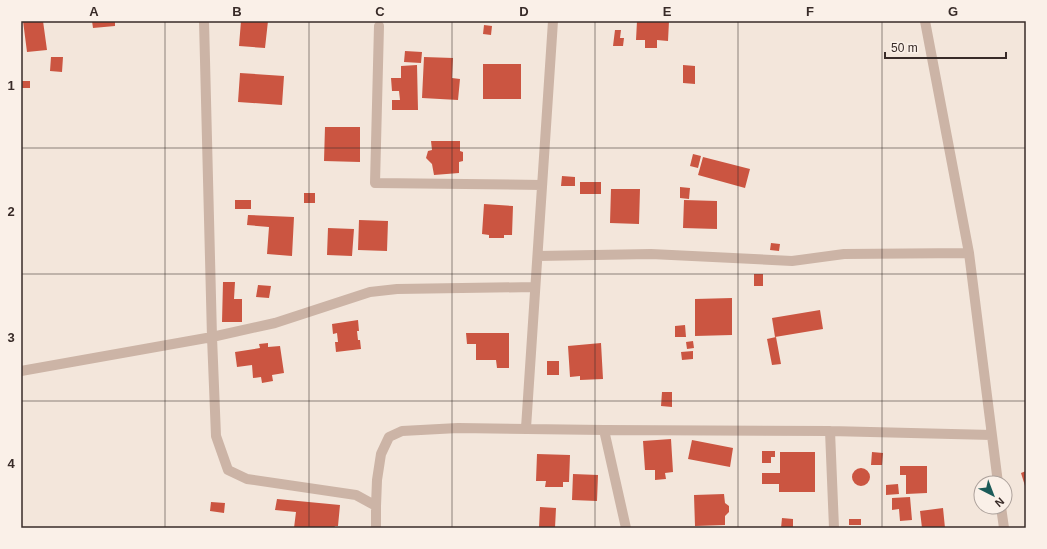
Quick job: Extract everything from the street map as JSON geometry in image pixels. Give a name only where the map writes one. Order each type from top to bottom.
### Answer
[{"type":"street","points":[[204,21],[212,337],[216,436],[221,454],[228,470],[247,479],[356,495],[376,506]]},
{"type":"street","points":[[526,428],[553,21]]},
{"type":"street","points":[[925,21],[969,253],[997,475]]},
{"type":"street","points":[[379,26],[375,183],[542,185]]},
{"type":"street","points":[[538,256],[651,254],[792,261],[844,254],[969,253]]},
{"type":"street","points":[[21,371],[212,337],[276,323],[370,292],[397,289],[535,287]]},
{"type":"street","points":[[376,528],[376,506],[381,454],[389,437],[402,431],[458,428],[526,428],[604,430],[830,431],[992,435]]},
{"type":"street","points":[[604,430],[626,528]]},
{"type":"street","points":[[830,431],[834,528]]},
{"type":"street","points":[[1002,515],[1004,528]]},
{"type":"building","points":[[23,21],[43,21],[47,50],[27,52]]},
{"type":"building","points":[[92,21],[115,21],[115,26],[93,28]]},
{"type":"building","points":[[241,21],[268,21],[265,48],[239,46]]},
{"type":"building","points":[[637,21],[669,21],[668,41],[657,40],[657,48],[645,48],[645,40],[636,40]]},
{"type":"building","points":[[484,25],[492,26],[491,35],[483,34]]},
{"type":"building","points":[[615,30],[621,30],[620,38],[624,38],[623,46],[613,46]]},
{"type":"building","points":[[405,51],[422,52],[421,63],[404,62]]},
{"type":"building","points":[[51,57],[63,57],[62,72],[50,71]]},
{"type":"building","points":[[424,57],[453,58],[452,78],[460,79],[458,100],[422,98]]},
{"type":"building","points":[[483,64],[521,64],[521,99],[483,99]]},
{"type":"building","points":[[417,65],[418,110],[392,110],[392,100],[400,100],[399,91],[392,91],[391,78],[401,78],[401,66]]},
{"type":"building","points":[[683,65],[695,66],[695,84],[683,83]]},
{"type":"building","points":[[240,73],[284,76],[282,105],[238,102]]},
{"type":"building","points":[[21,81],[30,81],[30,88],[22,88]]},
{"type":"building","points":[[325,127],[360,127],[360,162],[324,161]]},
{"type":"building","points":[[431,141],[460,141],[460,151],[463,152],[463,161],[459,162],[459,173],[434,175],[432,164],[426,158],[428,151],[432,150]]},
{"type":"building","points":[[693,154],[701,156],[698,168],[690,166]]},
{"type":"building","points":[[703,157],[750,169],[745,188],[698,175]]},
{"type":"building","points":[[562,176],[575,177],[575,186],[561,186]]},
{"type":"building","points":[[580,182],[601,182],[601,194],[580,194]]},
{"type":"building","points":[[680,187],[690,188],[689,199],[680,198]]},
{"type":"building","points":[[611,189],[640,189],[639,224],[610,223]]},
{"type":"building","points":[[304,193],[315,193],[315,203],[304,203]]},
{"type":"building","points":[[235,200],[251,200],[251,209],[235,209]]},
{"type":"building","points":[[684,200],[717,201],[717,229],[683,228]]},
{"type":"building","points":[[484,204],[513,206],[512,235],[504,235],[504,238],[489,238],[489,235],[482,234]]},
{"type":"building","points":[[248,215],[294,217],[292,256],[267,254],[269,227],[247,225]]},
{"type":"building","points":[[359,220],[388,221],[387,251],[358,250]]},
{"type":"building","points":[[328,228],[354,229],[352,256],[327,255]]},
{"type":"building","points":[[771,243],[780,244],[779,251],[770,250]]},
{"type":"building","points":[[754,274],[763,274],[763,286],[754,286]]},
{"type":"building","points":[[223,282],[235,282],[234,299],[242,299],[242,322],[222,322]]},
{"type":"building","points":[[258,285],[271,286],[269,298],[256,297]]},
{"type":"building","points":[[732,298],[732,335],[695,336],[695,299]]},
{"type":"building","points":[[820,310],[823,329],[775,337],[772,318]]},
{"type":"building","points":[[358,320],[359,331],[357,331],[361,349],[336,352],[335,342],[338,342],[337,333],[333,334],[332,324]]},
{"type":"building","points":[[685,325],[686,337],[675,337],[675,326]]},
{"type":"building","points":[[466,333],[509,333],[509,368],[497,368],[496,360],[476,360],[476,344],[467,344]]},
{"type":"building","points":[[776,337],[781,364],[772,365],[767,339]]},
{"type":"building","points":[[693,341],[694,348],[687,349],[686,342]]},
{"type":"building","points":[[268,343],[268,347],[280,346],[284,373],[272,375],[273,381],[262,383],[261,377],[253,378],[252,365],[237,367],[235,352],[260,348],[259,344]]},
{"type":"building","points":[[601,343],[603,379],[580,380],[580,376],[570,377],[568,346]]},
{"type":"building","points":[[693,351],[693,359],[682,360],[681,352]]},
{"type":"building","points":[[547,361],[559,361],[559,375],[547,375]]},
{"type":"building","points":[[662,392],[672,392],[672,407],[661,406]]},
{"type":"building","points":[[671,439],[673,472],[665,473],[666,479],[655,480],[655,470],[645,470],[643,441]]},
{"type":"building","points":[[692,440],[733,448],[730,467],[688,459]]},
{"type":"building","points":[[762,451],[775,451],[775,457],[771,457],[771,463],[762,463]]},
{"type":"building","points":[[780,452],[815,452],[815,492],[779,492],[779,484],[762,484],[762,473],[780,473]]},
{"type":"building","points":[[872,452],[883,453],[882,465],[871,465]]},
{"type":"building","points":[[537,454],[570,455],[569,482],[563,482],[563,487],[545,487],[546,481],[536,481]]},
{"type":"building","points":[[900,466],[927,466],[927,493],[906,494],[906,475],[900,475]]},
{"type":"building","points":[[857,468],[865,468],[870,473],[868,484],[865,486],[857,486],[852,481],[852,473]]},
{"type":"building","points":[[1026,471],[1026,489],[1021,473]]},
{"type":"building","points":[[573,474],[598,475],[597,501],[572,500]]},
{"type":"building","points":[[898,484],[899,494],[886,495],[886,485]]},
{"type":"building","points":[[724,494],[725,503],[729,506],[729,512],[725,516],[725,525],[695,526],[694,495]]},
{"type":"building","points":[[910,497],[912,520],[900,521],[899,509],[892,510],[892,498]]},
{"type":"building","points":[[277,499],[340,505],[338,526],[335,526],[334,528],[294,528],[296,512],[275,510]]},
{"type":"building","points":[[211,502],[225,503],[224,513],[210,511]]},
{"type":"building","points":[[540,507],[556,508],[555,528],[539,528]]},
{"type":"building","points":[[943,508],[945,528],[922,528],[920,511]]},
{"type":"building","points":[[782,518],[793,519],[793,528],[781,528]]},
{"type":"building","points":[[849,519],[861,519],[861,525],[849,525]]}]
